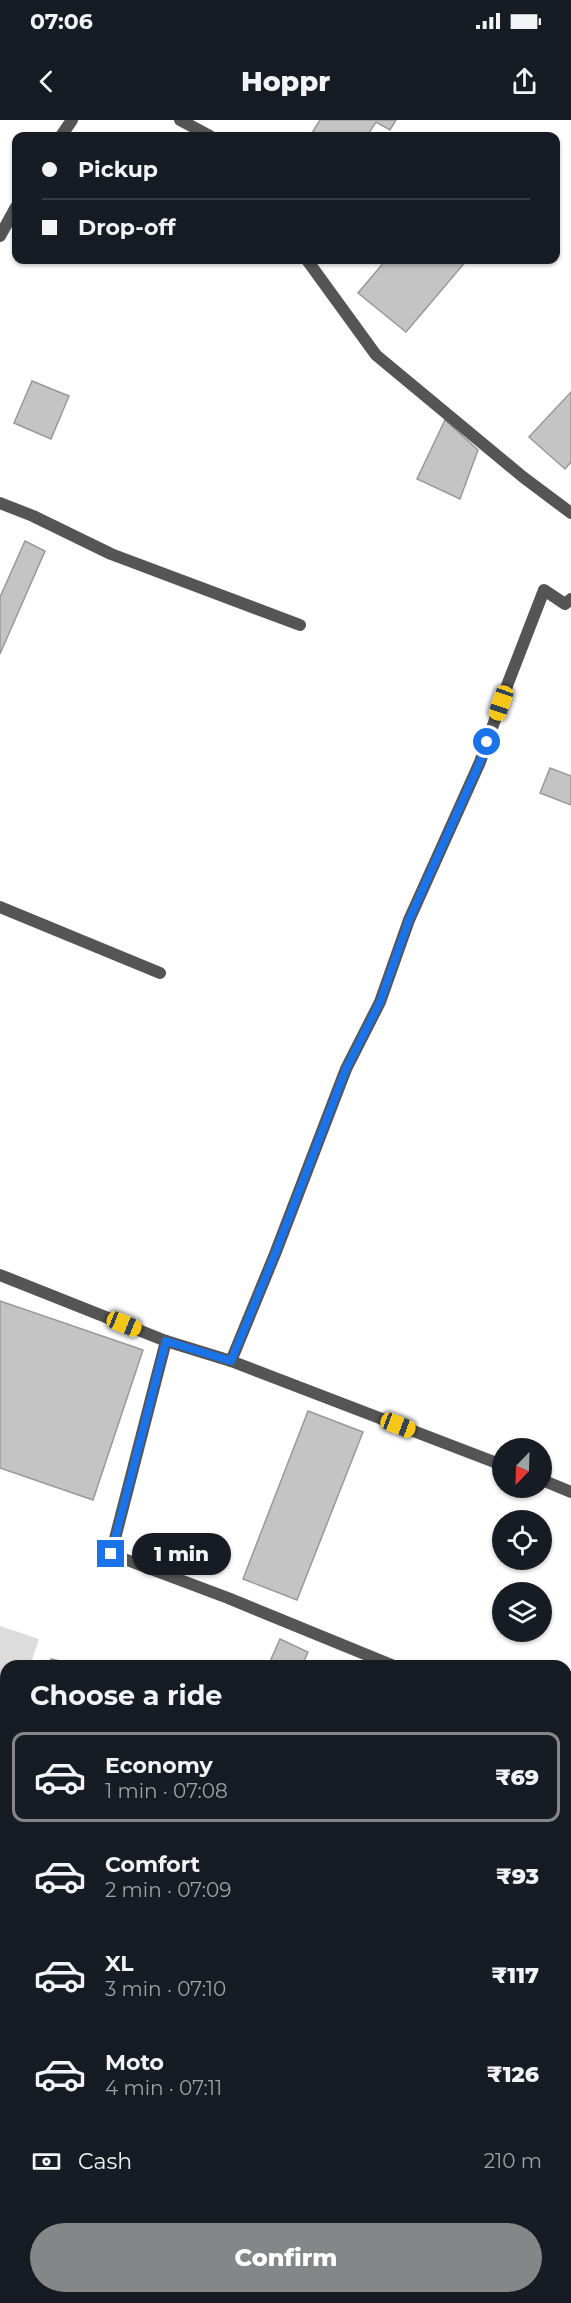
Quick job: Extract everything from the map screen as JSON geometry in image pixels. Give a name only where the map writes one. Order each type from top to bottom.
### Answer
[{"type":"street","points":[[180,120],[202,132]]},
{"type":"street","points":[[0,236],[12,214]]},
{"type":"street","points":[[310,264],[376,355],[523,477],[571,513]]},
{"type":"street","points":[[0,503],[33,516],[111,554],[300,625]]},
{"type":"street","points":[[231,1361],[346,1069],[380,1002],[409,920],[480,762],[544,590],[565,604],[571,599]]},
{"type":"street","points":[[0,907],[160,973]]},
{"type":"street","points":[[0,1275],[166,1341],[231,1361],[492,1462]]},
{"type":"street","points":[[166,1341],[111,1554],[228,1598],[379,1660]]},
{"type":"street","points":[[552,1484],[571,1492]]},
{"type":"shaded area","points":[[0,1626],[39,1639],[32,1660],[0,1660]]},
{"type":"building","points":[[320,120],[396,120],[390,130],[376,122],[370,132],[312,132]]},
{"type":"building","points":[[383,264],[464,264],[406,332],[358,293]]},
{"type":"building","points":[[32,381],[69,396],[51,439],[14,423]]},
{"type":"building","points":[[571,392],[571,462],[565,469],[529,437]]},
{"type":"building","points":[[445,420],[478,450],[460,499],[417,479]]},
{"type":"building","points":[[25,541],[45,551],[0,654],[0,597]]},
{"type":"building","points":[[550,768],[571,776],[571,805],[540,793]]},
{"type":"building","points":[[0,1301],[143,1350],[93,1500],[0,1468]]},
{"type":"building","points":[[308,1411],[363,1432],[297,1600],[243,1579]]},
{"type":"building","points":[[280,1639],[308,1652],[305,1660],[271,1660]]},
{"type":"route","points":[[111,1554],[166,1341],[231,1361],[346,1069],[380,1002],[409,920],[487,742]]}]
